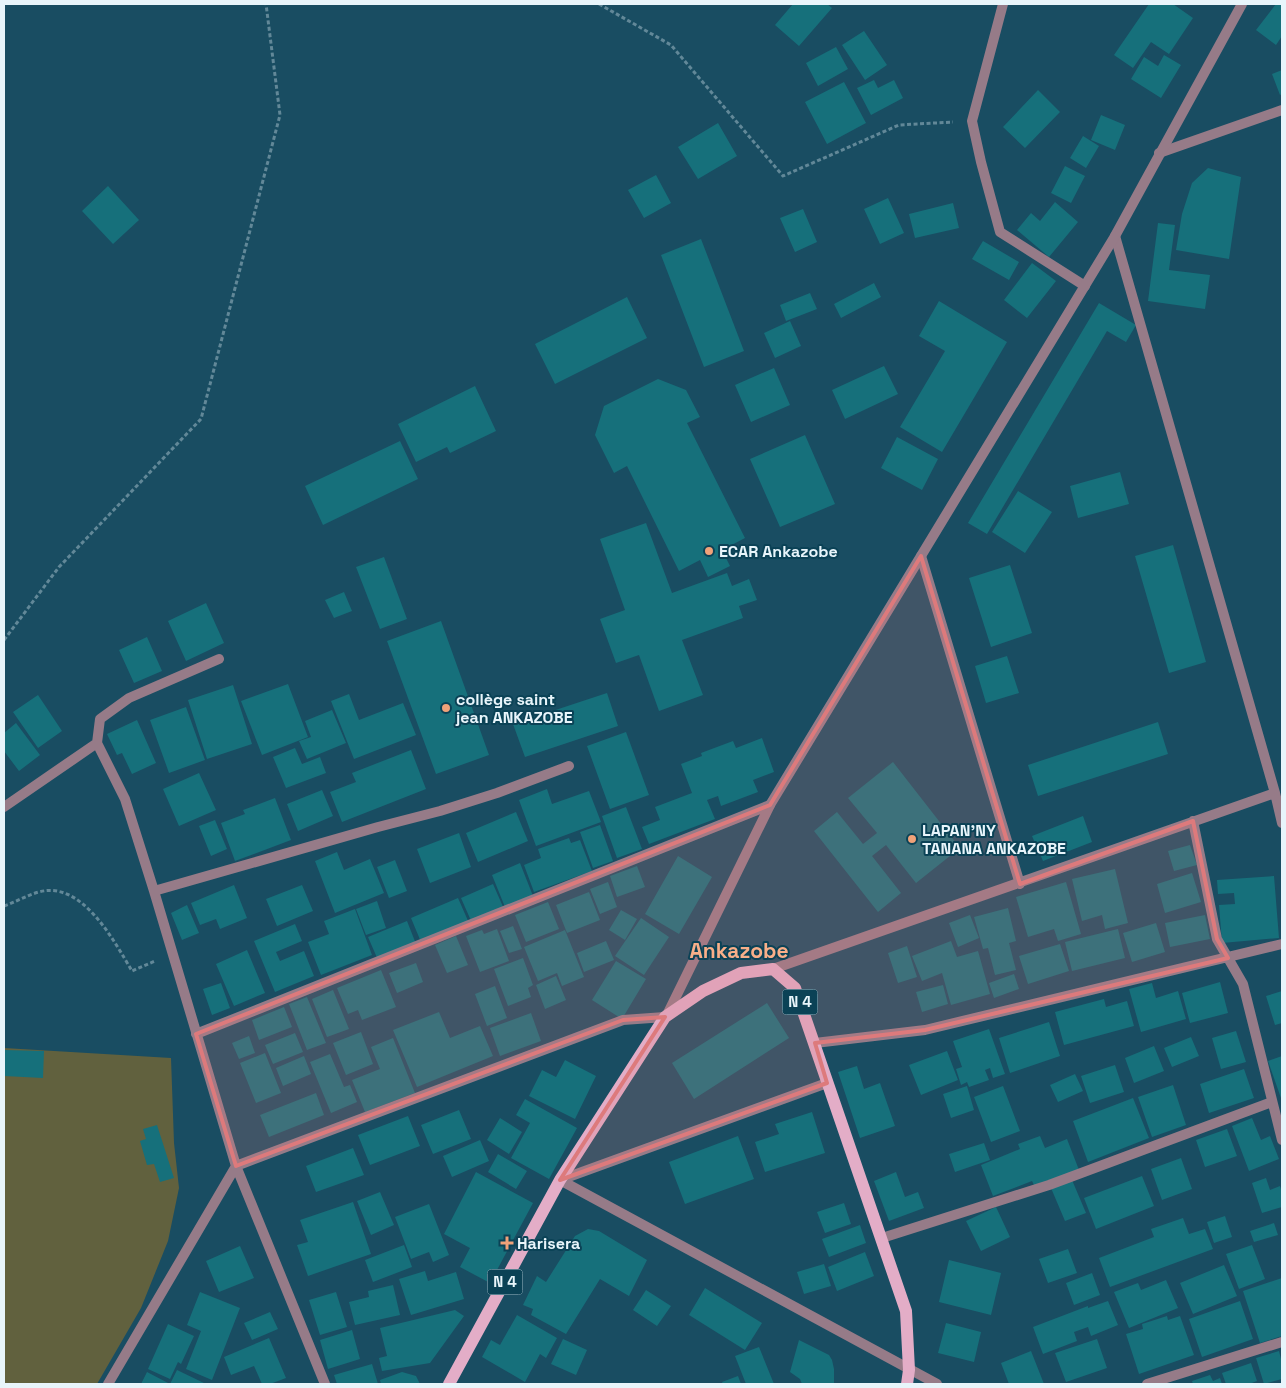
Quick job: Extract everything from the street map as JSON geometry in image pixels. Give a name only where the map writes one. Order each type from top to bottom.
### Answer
[{"type":"main road","name":"N 4","points":[[449,1384],[560,1180],[666,1017],[703,991],[741,973],[774,969],[795,988],[906,1311],[909,1370],[907,1384]]},
{"type":"street","points":[[1003,4],[972,121],[1000,232],[1085,286]]},
{"type":"street","points":[[108,1384],[236,1166],[623,1020],[666,1017],[770,805],[1115,236],[1242,4]]},
{"type":"street","points":[[1159,154],[1282,110]]},
{"type":"street","points":[[1115,236],[1275,792],[1282,823]]},
{"type":"street","points":[[921,556],[1020,884]]},
{"type":"street","points":[[219,659],[129,698],[100,719],[97,743],[125,800],[236,1166],[325,1384]]},
{"type":"street","points":[[4,807],[97,743]]},
{"type":"street","points":[[154,891],[378,827],[440,812],[498,793],[569,766]]},
{"type":"street","points":[[774,969],[1020,884],[1275,792]]},
{"type":"street","points":[[196,1034],[770,805]]},
{"type":"street","points":[[1193,821],[1217,939],[1243,984],[1282,1140]]},
{"type":"street","points":[[814,1044],[925,1030],[1282,944]]},
{"type":"street","points":[[560,1180],[828,1083]]},
{"type":"street","points":[[882,1238],[1049,1186],[1272,1102]]},
{"type":"street","points":[[560,1180],[938,1384]]},
{"type":"street","points":[[1147,1384],[1282,1342]]},
{"type":"path","points":[[4,640],[59,567],[201,419],[280,115],[266,4]]},
{"type":"path","points":[[599,4],[671,45],[783,176],[899,125],[972,121]]},
{"type":"path","points":[[4,906],[41,891],[63,891],[84,906],[105,927],[132,971],[173,954]]},
{"type":"highlighted area","points":[[921,556],[1020,884],[1193,821],[1217,939],[1228,958],[925,1030],[815,1043],[827,1083],[560,1180],[665,1017],[623,1020],[236,1166],[196,1034],[770,805]]},
{"type":"shaded area","points":[[4,1048],[171,1058],[174,1143],[179,1188],[168,1241],[141,1308],[97,1384],[4,1384]]},
{"type":"building","points":[[793,4],[827,4],[832,8],[799,46],[775,25]]},
{"type":"building","points":[[1149,4],[1173,4],[1193,18],[1169,54],[1151,42],[1133,68],[1114,55]]},
{"type":"building","points":[[1276,4],[1282,4],[1282,36],[1276,45],[1256,30]]},
{"type":"building","points":[[864,31],[887,65],[865,80],[842,45]]},
{"type":"building","points":[[836,47],[848,69],[818,86],[806,63]]},
{"type":"building","points":[[1164,55],[1181,65],[1161,98],[1131,79],[1144,57],[1158,66]]},
{"type":"building","points":[[1282,70],[1282,94],[1280,95],[1272,74]]},
{"type":"building","points":[[874,80],[878,88],[894,80],[903,98],[871,115],[857,88]]},
{"type":"building","points":[[844,82],[866,123],[827,144],[805,102]]},
{"type":"building","points":[[1038,90],[1060,112],[1025,148],[1003,127]]},
{"type":"building","points":[[1101,115],[1125,125],[1115,150],[1091,140]]},
{"type":"building","points":[[718,123],[737,156],[698,179],[678,147]]},
{"type":"building","points":[[1083,136],[1099,146],[1086,168],[1070,158]]},
{"type":"building","points":[[1065,166],[1085,176],[1071,203],[1051,193]]},
{"type":"building","points":[[1208,168],[1241,177],[1229,259],[1176,250],[1182,214],[1192,183]]},
{"type":"building","points":[[656,175],[671,203],[644,218],[628,190]]},
{"type":"building","points":[[108,186],[139,220],[113,244],[82,211]]},
{"type":"building","points":[[888,198],[904,233],[880,244],[864,209]]},
{"type":"building","points":[[1055,202],[1078,222],[1049,257],[1017,230],[1031,213],[1040,221]]},
{"type":"building","points":[[953,203],[959,228],[915,238],[909,214]]},
{"type":"building","points":[[803,209],[817,242],[795,252],[780,218]]},
{"type":"building","points":[[1158,223],[1175,225],[1169,270],[1210,275],[1205,309],[1148,301]]},
{"type":"building","points":[[701,239],[744,351],[704,367],[661,255]]},
{"type":"building","points":[[983,241],[1019,262],[1009,280],[972,259]]},
{"type":"building","points":[[1032,263],[1056,281],[1027,318],[1004,300]]},
{"type":"building","points":[[874,283],[881,297],[841,318],[834,304]]},
{"type":"building","points":[[810,293],[817,309],[786,321],[780,305]]},
{"type":"building","points":[[627,297],[647,338],[555,384],[535,344]]},
{"type":"building","points":[[939,301],[1007,342],[942,452],[900,427],[945,351],[919,336]]},
{"type":"building","points":[[1099,303],[1136,325],[1126,342],[1107,331],[987,534],[968,523]]},
{"type":"building","points":[[790,321],[801,346],[775,358],[764,333]]},
{"type":"building","points":[[884,366],[898,394],[845,419],[832,390]]},
{"type":"building","points":[[774,368],[790,405],[751,422],[735,385]]},
{"type":"building","points":[[658,379],[686,390],[700,417],[687,423],[745,538],[722,550],[730,566],[708,577],[700,560],[679,571],[627,466],[614,473],[595,435],[604,406]]},
{"type":"building","points":[[475,386],[496,431],[450,453],[447,447],[416,462],[398,424]]},
{"type":"building","points":[[805,435],[835,504],[780,527],[750,459]]},
{"type":"building","points":[[897,437],[938,459],[922,490],[881,468]]},
{"type":"building","points":[[400,441],[418,479],[323,525],[305,486]]},
{"type":"building","points":[[1120,472],[1129,504],[1078,518],[1070,486]]},
{"type":"building","points":[[1018,491],[1052,512],[1025,553],[992,532]]},
{"type":"building","points":[[646,523],[672,593],[727,573],[732,586],[749,579],[757,600],[739,606],[743,618],[682,640],[703,695],[659,711],[639,655],[616,663],[600,619],[625,610],[600,539]]},
{"type":"building","points":[[1173,545],[1206,662],[1169,673],[1135,556]]},
{"type":"building","points":[[384,557],[407,619],[380,629],[356,567]]},
{"type":"building","points":[[1010,565],[1032,633],[991,647],[969,578]]},
{"type":"building","points":[[344,592],[352,611],[334,618],[325,600]]},
{"type":"building","points":[[206,603],[224,643],[186,661],[168,621]]},
{"type":"building","points":[[441,621],[489,755],[436,774],[387,641]]},
{"type":"building","points":[[147,637],[162,671],[134,683],[119,650]]},
{"type":"building","points":[[1007,656],[1019,693],[986,703],[975,666]]},
{"type":"building","points":[[288,684],[308,737],[262,755],[241,701]]},
{"type":"building","points":[[233,685],[252,744],[207,759],[188,700]]},
{"type":"building","points":[[607,693],[618,726],[525,757],[513,724]]},
{"type":"building","points":[[349,694],[359,720],[403,703],[416,735],[354,759],[331,701]]},
{"type":"building","points":[[38,695],[62,731],[38,748],[13,712]]},
{"type":"building","points":[[186,707],[205,760],[169,773],[150,720]]},
{"type":"building","points":[[332,710],[346,743],[307,759],[299,741],[311,737],[305,721]]},
{"type":"building","points":[[137,720],[156,763],[132,774],[122,753],[117,755],[107,734]]},
{"type":"building","points":[[1158,722],[1168,754],[1038,796],[1028,765]]},
{"type":"building","points":[[16,723],[40,755],[19,771],[4,751],[4,733]]},
{"type":"building","points":[[626,732],[649,795],[610,809],[587,746]]},
{"type":"building","points":[[762,738],[774,772],[753,780],[758,792],[721,806],[718,796],[707,800],[715,819],[649,844],[642,827],[660,820],[655,807],[692,793],[681,764],[702,756],[701,753],[733,741],[736,748]]},
{"type":"building","points":[[295,748],[302,764],[320,757],[326,773],[286,788],[273,757]]},
{"type":"building","points":[[411,750],[426,789],[342,822],[330,792],[356,782],[352,773]]},
{"type":"building","name":"LAPAN'NY TANANA ANKAZOBE","points":[[893,762],[960,848],[916,883],[886,845],[872,856],[901,893],[878,912],[814,831],[837,812],[863,844],[877,833],[848,798]]},
{"type":"building","points":[[199,773],[216,810],[179,826],[163,789]]},
{"type":"building","points":[[547,789],[552,804],[589,791],[601,822],[536,846],[519,800]]},
{"type":"building","points":[[322,790],[333,816],[298,831],[287,804]]},
{"type":"building","points":[[275,798],[291,840],[235,861],[221,823],[245,814],[243,810]]},
{"type":"building","points":[[626,807],[642,849],[617,858],[602,816]]},
{"type":"building","points":[[516,812],[528,841],[478,862],[466,833]]},
{"type":"building","points":[[1083,816],[1092,842],[1043,861],[1032,836]]},
{"type":"building","points":[[215,820],[227,849],[211,856],[199,826]]},
{"type":"building","points":[[600,825],[613,861],[593,868],[580,832]]},
{"type":"building","points":[[459,833],[471,867],[430,883],[417,849]]},
{"type":"building","points":[[569,838],[571,843],[580,840],[592,871],[534,892],[524,865],[541,858],[538,849]]},
{"type":"building","points":[[1190,845],[1197,865],[1174,871],[1168,851]]},
{"type":"building","points":[[337,852],[344,870],[370,859],[384,893],[335,913],[315,861]]},
{"type":"building","points":[[678,856],[712,877],[679,934],[645,914]]},
{"type":"building","points":[[395,860],[407,891],[389,898],[377,867]]},
{"type":"building","points":[[520,863],[533,896],[505,907],[492,875]]},
{"type":"building","points":[[637,866],[645,887],[617,897],[610,876]]},
{"type":"building","points":[[1115,869],[1128,923],[1105,929],[1102,915],[1082,921],[1072,879]]},
{"type":"building","points":[[1192,873],[1201,902],[1165,913],[1157,884]]},
{"type":"building","points":[[1274,876],[1279,938],[1222,943],[1219,905],[1235,904],[1234,893],[1218,894],[1217,880]]},
{"type":"building","points":[[608,882],[617,907],[600,914],[590,889]]},
{"type":"building","points":[[1066,882],[1081,934],[1058,941],[1054,929],[1028,937],[1016,897]]},
{"type":"building","points":[[493,884],[504,909],[472,923],[461,898]]},
{"type":"building","points":[[234,885],[247,918],[220,929],[216,919],[200,925],[191,903]]},
{"type":"building","points":[[302,885],[313,911],[277,926],[266,899]]},
{"type":"building","points":[[589,892],[600,920],[567,933],[556,905]]},
{"type":"building","points":[[458,898],[469,923],[421,942],[411,918]]},
{"type":"building","points":[[377,901],[386,928],[366,935],[356,909]]},
{"type":"building","points":[[548,902],[559,929],[526,942],[515,915]]},
{"type":"building","points":[[187,905],[199,933],[182,940],[171,913]]},
{"type":"building","points":[[1008,908],[1016,941],[1009,943],[1016,970],[995,975],[988,948],[983,949],[974,917]]},
{"type":"building","points":[[355,909],[372,955],[321,975],[308,942],[329,934],[324,921]]},
{"type":"building","points":[[621,910],[637,919],[625,940],[609,930]]},
{"type":"building","points":[[970,915],[979,938],[958,947],[949,923]]},
{"type":"building","points":[[1205,915],[1210,939],[1170,947],[1165,923]]},
{"type":"building","points":[[641,918],[669,937],[644,975],[615,956]]},
{"type":"building","points":[[407,921],[416,944],[378,960],[368,937]]},
{"type":"building","points":[[1156,923],[1165,952],[1132,962],[1123,933]]},
{"type":"building","points":[[295,924],[302,941],[276,952],[280,961],[304,951],[314,976],[275,992],[254,941]]},
{"type":"building","points":[[513,926],[522,949],[509,953],[500,931]]},
{"type":"building","points":[[497,929],[509,961],[480,972],[466,936],[482,930],[484,934]]},
{"type":"building","points":[[1118,929],[1125,958],[1072,971],[1065,942]]},
{"type":"building","points":[[565,930],[584,977],[562,986],[557,973],[538,981],[524,947]]},
{"type":"building","points":[[456,936],[468,965],[447,973],[435,945]]},
{"type":"building","points":[[606,941],[614,960],[584,972],[577,953]]},
{"type":"building","points":[[951,941],[957,957],[978,951],[990,994],[951,1005],[942,973],[922,981],[912,956]]},
{"type":"building","points":[[1060,944],[1069,971],[1028,984],[1019,956]]},
{"type":"building","points":[[907,946],[917,977],[898,983],[888,953]]},
{"type":"building","points":[[247,950],[265,993],[234,1006],[216,964]]},
{"type":"building","points":[[523,958],[533,985],[528,988],[531,997],[508,1006],[494,969]]},
{"type":"building","points":[[616,961],[646,979],[622,1019],[592,1000]]},
{"type":"building","points":[[416,963],[423,982],[397,993],[389,973]]},
{"type":"building","points":[[381,970],[396,1007],[362,1020],[358,1010],[348,1014],[337,988]]},
{"type":"building","points":[[1014,974],[1019,989],[994,998],[989,983]]},
{"type":"building","points":[[556,976],[566,1000],[545,1009],[536,985]]},
{"type":"building","points":[[1220,982],[1228,1013],[1190,1023],[1182,993]]},
{"type":"building","points":[[221,983],[230,1008],[212,1015],[203,989]]},
{"type":"building","points":[[1152,983],[1156,998],[1178,991],[1186,1019],[1141,1032],[1129,989]]},
{"type":"building","points":[[943,985],[948,1004],[922,1012],[916,992]]},
{"type":"building","points":[[495,986],[507,1018],[487,1026],[475,994]]},
{"type":"building","points":[[333,990],[349,1029],[327,1037],[312,999]]},
{"type":"building","points":[[1282,991],[1282,1023],[1275,1025],[1266,996]]},
{"type":"building","points":[[307,997],[326,1043],[307,1050],[289,1004]]},
{"type":"building","points":[[1104,999],[1106,1007],[1127,1001],[1134,1026],[1064,1045],[1055,1012]]},
{"type":"building","points":[[767,1003],[789,1038],[694,1099],[672,1063]]},
{"type":"building","points":[[284,1007],[292,1027],[259,1040],[252,1020]]},
{"type":"building","points":[[439,1012],[450,1038],[480,1026],[493,1056],[417,1087],[393,1030]]},
{"type":"building","points":[[531,1013],[541,1041],[500,1056],[490,1028]]},
{"type":"building","points":[[1049,1022],[1060,1056],[1010,1073],[999,1038]]},
{"type":"building","points":[[989,1029],[1005,1074],[993,1078],[990,1068],[985,1070],[989,1080],[969,1087],[967,1082],[961,1085],[956,1069],[962,1067],[953,1041]]},
{"type":"building","points":[[1236,1031],[1246,1062],[1221,1069],[1212,1038]]},
{"type":"building","points":[[361,1032],[373,1064],[346,1075],[333,1043]]},
{"type":"building","points":[[295,1033],[303,1052],[273,1064],[265,1045]]},
{"type":"building","points":[[249,1036],[255,1053],[239,1059],[232,1043]]},
{"type":"building","points":[[1191,1037],[1199,1056],[1172,1067],[1164,1048]]},
{"type":"building","points":[[393,1038],[415,1093],[365,1112],[352,1080],[380,1069],[371,1047]]},
{"type":"building","points":[[1154,1046],[1164,1071],[1134,1083],[1125,1058]]},
{"type":"building","points":[[4,1050],[44,1051],[43,1078],[4,1076]]},
{"type":"building","points":[[947,1051],[958,1080],[921,1095],[909,1065]]},
{"type":"building","points":[[265,1053],[281,1093],[256,1103],[240,1063]]},
{"type":"building","points":[[330,1054],[344,1087],[350,1085],[357,1102],[331,1113],[310,1062]]},
{"type":"building","points":[[304,1056],[311,1074],[283,1086],[276,1068]]},
{"type":"building","points":[[1282,1056],[1282,1101],[1268,1061]]},
{"type":"building","points":[[565,1060],[596,1076],[575,1119],[529,1096],[542,1070],[556,1077]]},
{"type":"building","points":[[1115,1065],[1124,1092],[1090,1103],[1081,1076]]},
{"type":"building","points":[[857,1066],[864,1089],[880,1083],[895,1126],[860,1138],[838,1072]]},
{"type":"building","points":[[1244,1069],[1254,1098],[1209,1113],[1200,1084]]},
{"type":"building","points":[[1075,1074],[1083,1091],[1058,1102],[1050,1085]]},
{"type":"building","points":[[1173,1085],[1186,1125],[1152,1137],[1138,1097]]},
{"type":"building","points":[[967,1086],[974,1110],[951,1118],[943,1094]]},
{"type":"building","points":[[1003,1086],[1020,1131],[991,1142],[974,1097]]},
{"type":"building","points":[[316,1093],[324,1115],[269,1137],[260,1115]]},
{"type":"building","points":[[1133,1098],[1149,1138],[1088,1162],[1073,1121]]},
{"type":"building","points":[[525,1099],[577,1128],[549,1179],[511,1158],[530,1123],[516,1115]]},
{"type":"building","points":[[459,1110],[471,1139],[433,1154],[421,1125]]},
{"type":"building","points":[[812,1112],[825,1153],[765,1172],[755,1142],[779,1134],[775,1124]]},
{"type":"building","points":[[408,1116],[420,1146],[370,1165],[358,1135]]},
{"type":"building","points":[[500,1118],[522,1132],[509,1154],[487,1140]]},
{"type":"building","points":[[1252,1118],[1261,1140],[1270,1136],[1279,1159],[1249,1171],[1232,1126]]},
{"type":"building","points":[[157,1125],[174,1178],[160,1182],[154,1164],[147,1165],[140,1141],[146,1139],[143,1129]]},
{"type":"building","points":[[1227,1129],[1237,1156],[1205,1167],[1196,1140]]},
{"type":"building","points":[[738,1136],[754,1179],[685,1204],[669,1162]]},
{"type":"building","points":[[1040,1136],[1045,1148],[1067,1139],[1079,1170],[1035,1187],[1032,1181],[993,1196],[981,1165],[1020,1149],[1018,1144]]},
{"type":"building","points":[[480,1140],[489,1161],[452,1177],[443,1156]]},
{"type":"building","points":[[984,1143],[990,1160],[955,1172],[949,1154]]},
{"type":"building","points":[[353,1148],[364,1175],[316,1192],[306,1166]]},
{"type":"building","points":[[498,1154],[527,1171],[516,1189],[488,1172]]},
{"type":"building","points":[[1181,1158],[1192,1189],[1162,1200],[1151,1169]]},
{"type":"building","points":[[476,1172],[533,1203],[490,1283],[460,1267],[470,1248],[444,1234]]},
{"type":"building","points":[[896,1172],[905,1197],[918,1192],[924,1208],[889,1221],[874,1181]]},
{"type":"building","points":[[1142,1176],[1154,1206],[1096,1229],[1084,1198]]},
{"type":"building","points":[[1266,1178],[1270,1190],[1280,1186],[1282,1207],[1262,1213],[1252,1183]]},
{"type":"building","points":[[1072,1180],[1086,1213],[1065,1221],[1051,1188]]},
{"type":"building","points":[[380,1192],[394,1225],[371,1235],[357,1201]]},
{"type":"building","points":[[353,1202],[371,1254],[308,1276],[297,1245],[308,1242],[300,1220]]},
{"type":"building","points":[[844,1203],[851,1224],[825,1233],[817,1212]]},
{"type":"building","points":[[429,1204],[449,1255],[433,1262],[429,1252],[411,1259],[395,1217]]},
{"type":"building","points":[[996,1207],[1010,1237],[981,1251],[966,1221]]},
{"type":"building","points":[[1225,1216],[1232,1237],[1214,1243],[1207,1222]]},
{"type":"building","points":[[1183,1218],[1189,1234],[1205,1229],[1213,1249],[1110,1287],[1099,1258],[1154,1237],[1151,1229]]},
{"type":"building","points":[[1274,1223],[1278,1235],[1254,1242],[1250,1231]]},
{"type":"building","points":[[860,1225],[866,1243],[829,1257],[822,1239]]},
{"type":"building","points":[[588,1229],[599,1231],[647,1260],[629,1296],[600,1279],[566,1334],[531,1315],[533,1309],[523,1305],[537,1276],[546,1282],[575,1236]]},
{"type":"building","points":[[404,1245],[412,1267],[373,1282],[365,1260]]},
{"type":"building","points":[[1252,1245],[1265,1279],[1239,1289],[1226,1254]]},
{"type":"building","points":[[240,1246],[254,1278],[219,1292],[206,1261]]},
{"type":"building","points":[[1068,1249],[1077,1273],[1048,1283],[1039,1259]]},
{"type":"building","points":[[865,1252],[874,1276],[837,1291],[828,1267]]},
{"type":"building","points":[[949,1260],[1001,1273],[991,1315],[939,1302]]},
{"type":"building","points":[[824,1264],[831,1286],[804,1294],[797,1272]]},
{"type":"building","points":[[1224,1265],[1237,1296],[1193,1314],[1180,1283]]},
{"type":"building","points":[[425,1271],[428,1281],[456,1272],[464,1299],[411,1315],[399,1279]]},
{"type":"building","points":[[1092,1273],[1100,1295],[1074,1305],[1066,1283]]},
{"type":"building","points":[[1282,1278],[1282,1336],[1260,1343],[1243,1291]]},
{"type":"building","points":[[1166,1280],[1178,1308],[1129,1328],[1114,1292],[1138,1283],[1141,1290]]},
{"type":"building","points":[[393,1285],[400,1315],[355,1325],[349,1302],[369,1297],[368,1291]]},
{"type":"building","points":[[705,1288],[762,1323],[745,1350],[689,1315]]},
{"type":"building","points":[[646,1290],[671,1306],[657,1326],[633,1310]]},
{"type":"building","points":[[200,1292],[240,1308],[212,1380],[186,1369],[201,1331],[187,1325]]},
{"type":"building","points":[[336,1292],[347,1327],[320,1335],[309,1300]]},
{"type":"building","points":[[1108,1301],[1118,1325],[1091,1336],[1088,1327],[1074,1332],[1077,1341],[1043,1354],[1033,1327],[1088,1306],[1088,1308]]},
{"type":"building","points":[[1240,1301],[1253,1339],[1202,1357],[1189,1319]]},
{"type":"building","points":[[455,1310],[464,1316],[430,1363],[382,1371],[379,1358],[387,1356],[380,1328]]},
{"type":"building","points":[[270,1312],[278,1329],[252,1340],[244,1323]]},
{"type":"building","points":[[517,1315],[557,1338],[546,1358],[540,1354],[525,1382],[482,1357],[491,1340],[500,1345]]},
{"type":"building","points":[[1167,1316],[1168,1320],[1180,1316],[1194,1355],[1139,1374],[1126,1334],[1143,1329],[1142,1324]]},
{"type":"building","points":[[946,1323],[981,1332],[974,1362],[938,1353]]},
{"type":"building","points":[[168,1324],[194,1336],[181,1364],[178,1362],[170,1379],[148,1369]]},
{"type":"building","points":[[352,1330],[360,1359],[328,1369],[320,1340]]},
{"type":"building","points":[[269,1338],[286,1378],[270,1384],[262,1384],[254,1366],[231,1375],[224,1357]]},
{"type":"building","points":[[563,1339],[587,1350],[576,1375],[551,1364]]},
{"type":"building","points":[[1097,1339],[1107,1368],[1066,1382],[1055,1353]]},
{"type":"building","points":[[799,1340],[829,1355],[834,1369],[834,1384],[802,1384],[800,1379],[790,1372]]},
{"type":"building","points":[[759,1347],[774,1384],[746,1384],[735,1356]]},
{"type":"building","points":[[1031,1351],[1044,1384],[1009,1384],[1001,1363]]},
{"type":"building","points":[[1279,1351],[1282,1363],[1282,1379],[1264,1384],[1256,1358]]},
{"type":"building","points":[[1251,1363],[1257,1381],[1249,1384],[1226,1384],[1222,1373]]},
{"type":"building","points":[[372,1364],[378,1384],[337,1384],[334,1375]]},
{"type":"building","points":[[177,1370],[206,1384],[170,1384]]},
{"type":"building","points":[[147,1372],[170,1384],[141,1384]]},
{"type":"building","points":[[402,1372],[416,1376],[420,1384],[381,1384],[380,1380]]},
{"type":"building","points":[[1210,1375],[1213,1381],[1220,1378],[1222,1384],[1193,1384],[1192,1381]]},
{"type":"building","points":[[738,1376],[741,1384],[723,1384],[722,1382]]},
{"type":"place","name":"ECAR Ankazobe","points":[[709,551]]},
{"type":"place","name":"collège saint jean ANKAZOBE","points":[[446,708]]},
{"type":"place","name":"LAPAN'NY TANANA ANKAZOBE","points":[[912,839]]},
{"type":"place","name":"Harisera","points":[[507,1243]]},
{"type":"district","name":"Ankazobe","points":[[739,951]]}]
